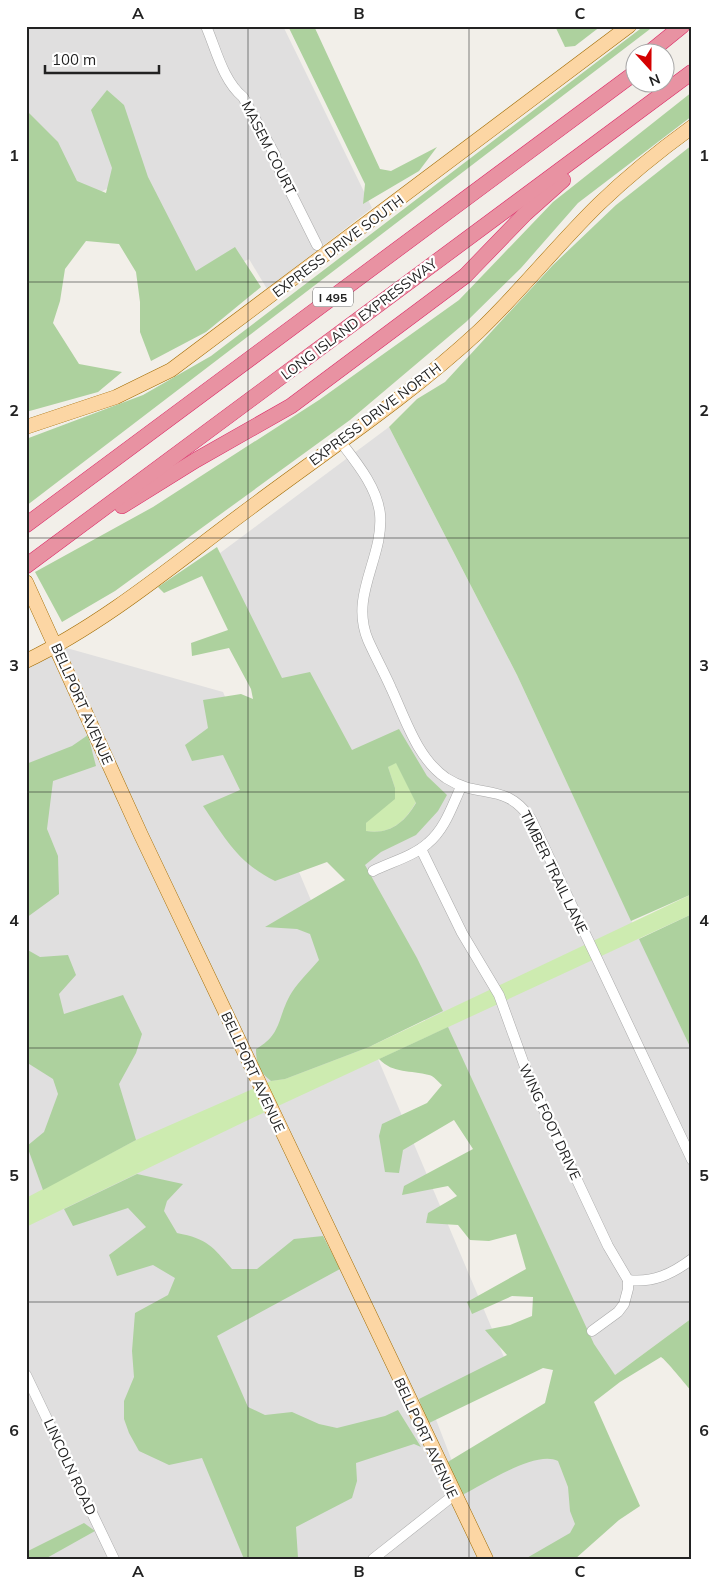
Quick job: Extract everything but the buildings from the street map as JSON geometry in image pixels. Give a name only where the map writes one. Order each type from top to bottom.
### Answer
[{"type":"highway","points":[[662,42],[682,26]]},
{"type":"highway","points":[[676,42],[692,30]]},
{"type":"highway","name":"LONG ISLAND EXPRESSWAY","points":[[26,566],[692,72]]},
{"type":"highway","points":[[600,98],[626,75]]},
{"type":"highway","name":"I 495","points":[[26,524],[626,79]]},
{"type":"highway","points":[[89,519],[119,508],[196,460],[275,416],[323,382],[465,276],[537,202],[591,157],[608,135]]},
{"type":"main road","name":"EXPRESS DRIVE SOUTH","points":[[26,428],[130,391],[184,361],[629,26]]},
{"type":"main road","name":"EXPRESS DRIVE NORTH","points":[[26,661],[56,645],[128,599],[415,385],[471,338],[535,275],[599,204],[640,167],[692,127]]},
{"type":"main road","name":"BELLPORT AVENUE","points":[[29,587],[141,835],[486,1559]]},
{"type":"street","name":"MASEM COURT","points":[[206,26],[235,91],[243,97],[275,155],[278,167],[317,245]]},
{"type":"street","name":"TIMBER TRAIL LANE","points":[[340,441],[364,475],[376,498],[380,515],[376,545],[362,599],[361,620],[368,640],[421,751],[434,767],[461,787],[511,797],[522,806],[531,819],[692,1160]]},
{"type":"street","points":[[373,871],[421,849],[430,842],[445,823],[461,787]]},
{"type":"street","name":"WING FOOT DRIVE","points":[[421,849],[462,933],[499,995],[528,1078],[608,1246],[628,1280]]},
{"type":"street","points":[[592,1331],[618,1312],[624,1304],[628,1280],[649,1281],[669,1274],[692,1259]]},
{"type":"street","name":"LINCOLN ROAD","points":[[26,1374],[114,1559]]},
{"type":"street","points":[[373,1559],[454,1495]]},
{"type":"shaded area","points":[[26,26],[283,26],[372,208],[267,289],[249,259],[195,285],[139,173],[50,217],[26,221]]},
{"type":"shaded area","points":[[389,427],[517,675],[692,1051],[692,1318],[599,1387],[208,562]]},
{"type":"shaded area","points":[[56,645],[223,692],[509,1369],[430,1404],[462,1487],[562,1440],[596,1528],[534,1559],[26,1559],[26,655]]},
{"type":"green space","points":[[288,26],[314,26],[380,169],[391,171],[437,147],[419,171],[363,204],[365,184]]},
{"type":"green space","points":[[555,26],[601,26],[575,46],[565,47]]},
{"type":"green space","points":[[644,26],[654,26],[633,42],[626,42],[626,47],[26,506],[26,439],[143,395],[211,356]]},
{"type":"green space","points":[[107,90],[124,105],[148,177],[196,271],[235,247],[261,287],[206,332],[151,361],[140,332],[140,302],[136,272],[119,244],[86,241],[65,269],[60,301],[53,323],[79,364],[122,372],[98,392],[26,412],[26,110],[58,142],[77,181],[106,193],[112,168],[91,110]]},
{"type":"green space","points":[[692,92],[692,116],[578,203],[521,268],[466,322],[350,420],[115,591],[62,622],[35,572],[153,507],[319,400],[459,300],[553,202]]},
{"type":"green space","points":[[692,145],[692,894],[631,921],[517,675],[389,427],[417,399],[445,382],[553,265],[616,205]]},
{"type":"green space","points":[[217,547],[282,678],[310,672],[352,750],[399,729],[427,776],[447,795],[438,811],[416,835],[381,852],[365,865],[417,958],[443,1011],[369,1047],[285,1079],[271,1081],[261,1071],[256,1049],[271,1037],[292,992],[319,960],[310,934],[297,929],[265,927],[345,880],[327,862],[275,881],[251,866],[233,849],[203,806],[240,790],[223,755],[192,761],[185,745],[208,728],[203,700],[241,694],[253,699],[251,689],[229,648],[192,656],[191,643],[228,630],[202,576],[164,593],[158,587]],"holes":[[[396,763],[416,803],[407,816],[396,826],[382,831],[366,831],[366,823],[395,799],[395,788],[388,767]]]},
{"type":"green space","points":[[88,735],[96,766],[53,781],[47,829],[58,856],[59,894],[26,918],[26,764],[72,746]]},
{"type":"green space","points":[[396,762],[416,802],[407,816],[396,826],[382,831],[366,831],[366,823],[395,788],[388,767]]},
{"type":"green space","points":[[692,894],[692,914],[263,1113],[26,1227],[26,1198],[136,1140],[271,1081],[285,1079],[369,1047]]},
{"type":"green space","points":[[692,914],[692,1051],[639,939]]},
{"type":"green space","points":[[26,949],[40,957],[68,955],[76,975],[59,994],[64,1014],[123,995],[142,1034],[136,1053],[119,1084],[136,1140],[43,1190],[27,1146],[44,1132],[58,1094],[53,1079],[26,1062]]},
{"type":"green space","points":[[448,1027],[594,1344],[615,1375],[692,1318],[692,1392],[661,1357],[620,1382],[594,1402],[640,1506],[619,1520],[575,1559],[525,1559],[570,1533],[575,1524],[570,1511],[568,1487],[558,1461],[548,1459],[524,1464],[462,1495],[446,1463],[545,1403],[553,1370],[543,1368],[427,1424],[419,1399],[507,1355],[485,1330],[510,1325],[532,1316],[533,1297],[512,1296],[472,1314],[467,1302],[526,1269],[516,1234],[489,1241],[470,1240],[458,1225],[426,1223],[428,1213],[457,1196],[448,1186],[402,1195],[404,1186],[473,1149],[454,1120],[403,1150],[399,1173],[385,1172],[379,1136],[382,1124],[427,1103],[442,1085],[431,1076],[402,1071],[384,1064],[379,1059]]},
{"type":"green space","points":[[137,1174],[183,1184],[167,1201],[164,1211],[177,1233],[203,1241],[232,1269],[257,1269],[294,1239],[323,1236],[340,1269],[217,1336],[248,1407],[265,1415],[292,1412],[319,1424],[337,1428],[385,1416],[398,1410],[421,1447],[414,1444],[356,1463],[357,1481],[352,1498],[296,1527],[298,1558],[244,1559],[202,1458],[169,1465],[139,1451],[129,1433],[124,1419],[124,1401],[134,1377],[132,1351],[135,1313],[168,1295],[175,1278],[153,1265],[117,1276],[109,1255],[146,1227],[128,1208],[73,1226],[64,1209]]},
{"type":"green space","points":[[84,1523],[95,1531],[45,1559],[26,1559],[28,1551]]}]
